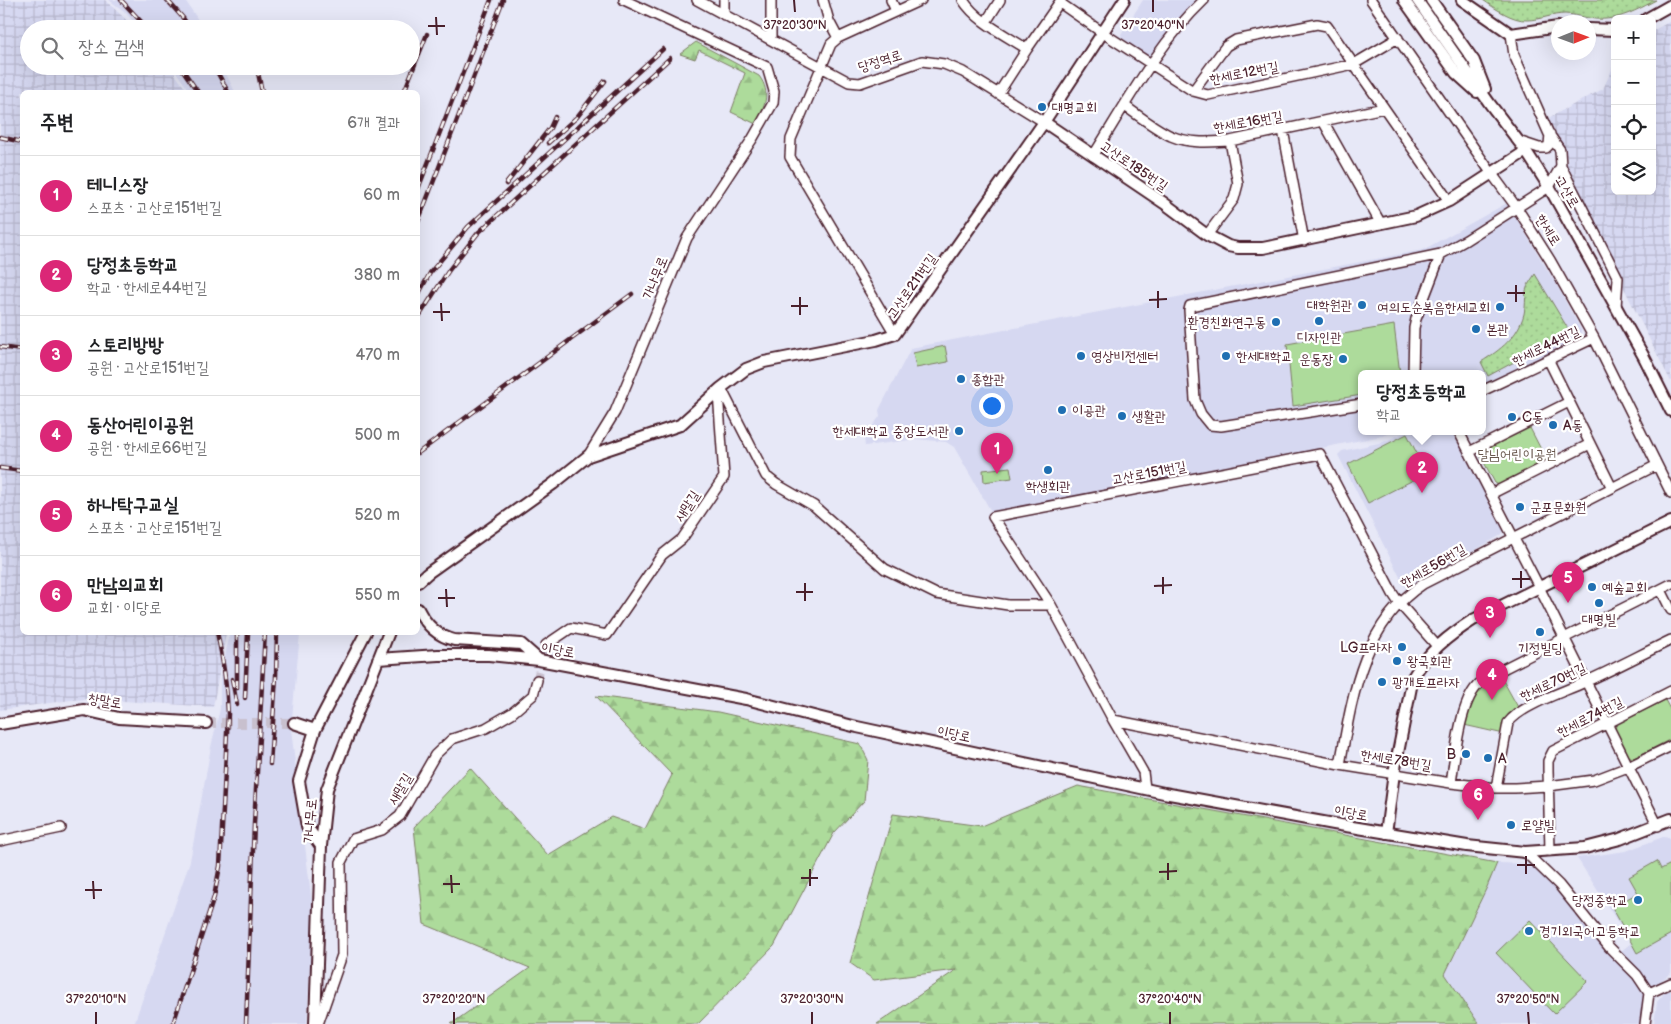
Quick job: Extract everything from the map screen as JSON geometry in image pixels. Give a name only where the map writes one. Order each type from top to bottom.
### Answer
[{"type":"street","name":"가나무로","points":[[420,580],[428,572],[553,484],[588,456],[615,412],[687,238],[753,138],[773,103],[774,91],[767,68],[624,0]]},
{"type":"street","name":"당정역로","points":[[697,0],[849,82],[860,83],[922,61],[944,64],[963,72],[1044,122]]},
{"type":"street","points":[[724,0],[724,14]]},
{"type":"street","points":[[771,0],[771,40]]},
{"type":"street","points":[[823,0],[838,38]]},
{"type":"street","points":[[890,0],[896,11]]},
{"type":"street","points":[[895,334],[790,157],[791,139],[831,44],[838,38],[921,0]]},
{"type":"street","points":[[963,0],[968,8],[986,22],[1027,49]]},
{"type":"street","points":[[986,22],[1000,0]]},
{"type":"street","name":"고산로211번길","points":[[588,456],[680,425],[746,369],[764,362],[876,340],[895,334],[1044,122],[1124,0]]},
{"type":"street","points":[[1093,156],[1151,65],[1186,17],[1204,0]]},
{"type":"street","name":"한세로","points":[[1371,0],[1517,208],[1550,260],[1594,338],[1671,493]]},
{"type":"street","points":[[1404,0],[1456,73],[1490,104]]},
{"type":"street","name":"고산로","points":[[1417,0],[1490,104],[1526,151],[1549,187],[1644,357],[1671,411]]},
{"type":"street","points":[[1431,0],[1474,61],[1490,104]]},
{"type":"street","points":[[1462,0],[1511,34],[1551,28]]},
{"type":"street","points":[[998,94],[1061,1]]},
{"type":"street","name":"한세로12번길","points":[[1061,1],[1103,34],[1151,65],[1193,91],[1208,95],[1354,64],[1398,38]]},
{"type":"street","points":[[1653,15],[1671,5]]},
{"type":"street","points":[[1193,91],[1226,46],[1236,40],[1317,24],[1327,26],[1449,202]]},
{"type":"street","points":[[1596,29],[1611,30]]},
{"type":"street","points":[[1511,34],[1514,55],[1550,134],[1560,150],[1561,166],[1618,278],[1616,307]]},
{"type":"street","name":"한세로16번길","points":[[1125,106],[1171,136],[1187,141],[1204,143],[1230,141],[1384,108]]},
{"type":"street","points":[[1323,121],[1382,224]]},
{"type":"street","name":"고산로185번길","points":[[1044,122],[1164,203],[1207,235],[1228,246],[1246,249],[1304,241],[1416,216],[1449,202],[1526,151]]},
{"type":"street","points":[[1283,130],[1304,241]]},
{"type":"street","points":[[1518,141],[1539,148],[1546,148],[1549,145],[1550,134]]},
{"type":"street","points":[[1207,235],[1234,199],[1238,184],[1230,141]]},
{"type":"street","points":[[1358,405],[1221,426],[1210,425],[1201,414],[1195,400],[1190,306],[1441,254],[1549,187],[1561,166]]},
{"type":"street","points":[[1413,370],[1416,319],[1441,254]]},
{"type":"street","name":"한세로44번길","points":[[1486,390],[1594,338]]},
{"type":"street","points":[[1548,361],[1612,488]]},
{"type":"street","points":[[720,390],[766,476],[814,506],[886,569],[936,594],[1008,605],[1051,605]]},
{"type":"street","name":"새말길","points":[[546,645],[571,628],[607,635],[662,555],[682,540],[724,477],[720,390]]},
{"type":"street","points":[[1469,452],[1569,402]]},
{"type":"street","points":[[1460,435],[1539,587],[1658,826]]},
{"type":"street","points":[[1491,494],[1590,444]]},
{"type":"street","name":"고산로151번길","points":[[1144,788],[1143,772],[1051,605],[993,517],[1320,454],[1399,603],[1437,646]]},
{"type":"street","name":"한세로56번길","points":[[1340,765],[1349,713],[1362,664],[1382,625],[1410,592],[1656,465]]},
{"type":"street","points":[[1386,833],[1394,773],[1413,677],[1418,668],[1437,646],[1448,636],[1473,620],[1671,522]]},
{"type":"street","points":[[1451,783],[1466,704],[1476,686],[1499,671],[1671,584]]},
{"type":"street","points":[[1661,590],[1671,610]]},
{"type":"street","points":[[420,613],[432,629],[444,638],[521,644],[539,660]]},
{"type":"street","points":[[322,846],[307,827],[299,781],[315,730],[364,635]]},
{"type":"street","name":"가나무로","points":[[316,1024],[322,846],[327,789],[388,635]]},
{"type":"street","name":"한세로70번길","points":[[1496,788],[1508,723],[1512,718],[1532,706],[1671,640]]},
{"type":"street","name":"이당로","points":[[378,659],[446,655],[489,655],[539,660],[746,699],[857,727],[1219,804],[1467,846],[1525,852],[1585,848],[1620,839],[1658,826],[1671,819]]},
{"type":"street","name":"새말길","points":[[316,1024],[342,955],[341,862],[353,839],[382,830],[400,816],[435,755],[452,739],[486,728],[512,713],[533,695],[537,680]]},
{"type":"street","name":"한세로74번길","points":[[1548,786],[1548,761],[1553,751],[1671,691]]},
{"type":"street","name":"창말로","points":[[0,724],[84,710],[120,718],[206,723]]},
{"type":"street","name":"한세로78번길","points":[[1113,720],[1340,765],[1451,783],[1496,788],[1548,786],[1594,780],[1628,767],[1671,746]]},
{"type":"street","points":[[294,723],[315,730]]},
{"type":"street","points":[[1548,786],[1550,851]]},
{"type":"street","points":[[0,841],[61,828]]},
{"type":"street","points":[[1525,852],[1559,886],[1609,947],[1637,975],[1649,994],[1645,1024]]},
{"type":"street","points":[[1649,994],[1671,983]]},
{"type":"shaded area","points":[[0,0],[105,0],[126,20],[20,20],[20,75],[176,75],[187,90],[20,90],[20,635],[226,635],[213,707],[94,699],[71,700],[0,710]]},
{"type":"shaded area","points":[[109,0],[185,0],[198,20],[132,20],[124,11]]},
{"type":"shaded area","points":[[1143,0],[1198,0],[1152,59],[1122,42],[1121,34]]},
{"type":"shaded area","points":[[1671,21],[1671,382],[1563,166],[1568,159],[1549,121],[1550,117],[1603,89],[1611,72],[1611,195],[1656,195],[1656,29]]},
{"type":"shaded area","points":[[178,75],[226,75],[234,90],[189,90]]},
{"type":"shaded area","name":"한세대학교","points":[[1507,203],[1556,284],[1581,330],[1579,338],[1486,385],[1486,370],[1358,370],[1358,435],[1384,435],[1382,436],[992,513],[954,447],[946,442],[917,439],[865,446],[864,438],[880,416],[879,410],[911,348],[1423,250]]},
{"type":"shaded area","points":[[1398,435],[1457,435],[1505,530],[1501,535],[1409,589],[1405,587],[1338,455],[1342,451],[1383,442]]},
{"type":"shaded area","points":[[230,635],[300,635],[291,729],[313,912],[307,1024],[134,1024],[190,861],[220,709],[220,680]]},
{"type":"shaded area","name":"당정중학교","points":[[1663,837],[1671,838],[1671,973],[1650,989],[1620,952],[1631,943],[1577,858],[1626,851]]},
{"type":"shaded area","name":"경기외국어고등학교","points":[[1497,863],[1533,864],[1633,977],[1645,998],[1640,1024],[1479,1024],[1445,974]]},
{"type":"shaded area","points":[[1666,991],[1671,991],[1671,1024],[1654,1024],[1657,1002]]},
{"type":"green space","points":[[1483,0],[1656,0],[1624,15],[1611,15],[1611,18],[1603,19],[1596,19],[1596,15],[1565,14],[1522,20],[1498,10]]},
{"type":"green space","points":[[696,42],[759,76],[763,82],[766,94],[764,106],[756,124],[731,112],[745,73],[699,50],[695,59],[680,54]]},
{"type":"green space","points":[[1535,274],[1570,332],[1488,376],[1481,362],[1501,348],[1517,330],[1524,314],[1528,284]]},
{"type":"green space","name":"운동장","points":[[1394,325],[1400,370],[1358,370],[1358,396],[1293,406],[1287,344]]},
{"type":"green space","points":[[945,346],[948,362],[916,368],[913,353]]},
{"type":"green space","name":"달님어린이공원","points":[[1529,426],[1547,461],[1499,485],[1495,483],[1480,455],[1482,450]]},
{"type":"green space","points":[[1408,435],[1427,473],[1368,503],[1348,464]]},
{"type":"green space","points":[[1010,467],[1012,478],[984,482],[983,470]]},
{"type":"green space","points":[[1500,675],[1519,709],[1504,734],[1464,725],[1469,704],[1482,685]]},
{"type":"green space","points":[[596,696],[718,712],[860,744],[868,760],[864,801],[834,833],[774,946],[698,1024],[451,1024],[530,968],[424,924],[414,827],[470,768],[548,855],[611,817],[645,829],[672,775]]},
{"type":"green space","points":[[1665,700],[1671,711],[1671,739],[1634,758],[1627,756],[1615,731],[1616,725]]},
{"type":"green space","points":[[1078,786],[1497,863],[1445,974],[1479,1024],[877,1024],[956,970],[874,980],[850,963],[893,814],[981,826]]},
{"type":"green space","points":[[1657,861],[1661,869],[1671,864],[1671,934],[1637,953],[1612,907],[1638,893],[1629,877]]},
{"type":"green space","points":[[1530,920],[1588,981],[1554,1014],[1496,953]]},
{"type":"tunnel","points":[[537,680],[546,645]]},
{"type":"tunnel","points":[[206,723],[294,723]]},
{"type":"railway","points":[[121,0],[140,20]]},
{"type":"railway","points":[[167,0],[184,20]]},
{"type":"railway","points":[[420,184],[491,0]]},
{"type":"railway","points":[[420,217],[503,0]]},
{"type":"railway","points":[[420,52],[427,34]]},
{"type":"railway","points":[[420,291],[430,273],[468,227],[663,49]]},
{"type":"railway","points":[[420,315],[449,270],[478,233],[670,58]]},
{"type":"railway","points":[[186,75],[197,90]]},
{"type":"railway","points":[[219,75],[227,90]]},
{"type":"railway","points":[[258,75],[262,90]]},
{"type":"railway","points":[[405,90],[411,75]]},
{"type":"railway","points":[[548,143],[577,117],[605,81]]},
{"type":"railway","points":[[506,184],[550,128],[555,117]]},
{"type":"railway","points":[[0,137],[20,142]]},
{"type":"railway","points":[[420,452],[632,294]]},
{"type":"railway","points":[[0,347],[20,350]]},
{"type":"railway","points":[[0,468],[20,471]]},
{"type":"railway","points":[[173,1024],[214,897],[220,866],[228,714],[227,693],[218,635]]},
{"type":"railway","points":[[237,635],[237,688]]},
{"type":"railway","points":[[245,698],[248,635]]},
{"type":"railway","points":[[246,1024],[254,824],[265,635]]},
{"type":"railway","points":[[270,764],[277,635]]},
{"type":"railway","points":[[232,679],[237,705]]},
{"type":"place","name":"대명교회","points":[[1042,107]]},
{"type":"place","name":"대학원관","points":[[1362,305]]},
{"type":"place","name":"여의도순복음한세교회","points":[[1500,307]]},
{"type":"place","name":"디자인관","points":[[1319,321]]},
{"type":"place","name":"환경친화연구동","points":[[1276,322]]},
{"type":"place","name":"본관","points":[[1476,329]]},
{"type":"place","name":"영상비전센터","points":[[1081,356]]},
{"type":"place","name":"한세대학교","points":[[1226,356]]},
{"type":"place","name":"운동장","points":[[1343,359]]},
{"type":"place","name":"종합관","points":[[961,379]]},
{"type":"place","name":"이공관","points":[[1062,410]]},
{"type":"place","name":"생활관","points":[[1122,416]]},
{"type":"place","name":"C동","points":[[1512,417]]},
{"type":"place","name":"A동","points":[[1553,425]]},
{"type":"place","name":"한세대학교 중앙도서관","points":[[959,431]]},
{"type":"place","name":"학생회관","points":[[1048,470]]},
{"type":"place","name":"테니스장","points":[[997,474]]},
{"type":"place","name":"당정초등학교","points":[[1422,493]]},
{"type":"place","name":"군포문화원","points":[[1520,507]]},
{"type":"place","name":"예숲교회","points":[[1592,587]]},
{"type":"place","name":"하나탁구교실","points":[[1568,603]]},
{"type":"place","name":"대명빌","points":[[1599,603]]},
{"type":"place","name":"기정빌딩","points":[[1540,632]]},
{"type":"place","name":"스토리방방","points":[[1490,638]]},
{"type":"place","name":"LG프라자","points":[[1402,647]]},
{"type":"place","name":"왕국회관","points":[[1397,661]]},
{"type":"place","name":"광개토프라자","points":[[1382,682]]},
{"type":"place","name":"동산어린이공원","points":[[1492,700]]},
{"type":"place","name":"B","points":[[1466,754]]},
{"type":"place","name":"A","points":[[1488,758]]},
{"type":"place","name":"만남의교회","points":[[1478,820]]},
{"type":"place","name":"로얄빌","points":[[1511,825]]},
{"type":"place","name":"당정중학교","points":[[1638,900]]},
{"type":"place","name":"경기외국어고등학교","points":[[1529,931]]}]
